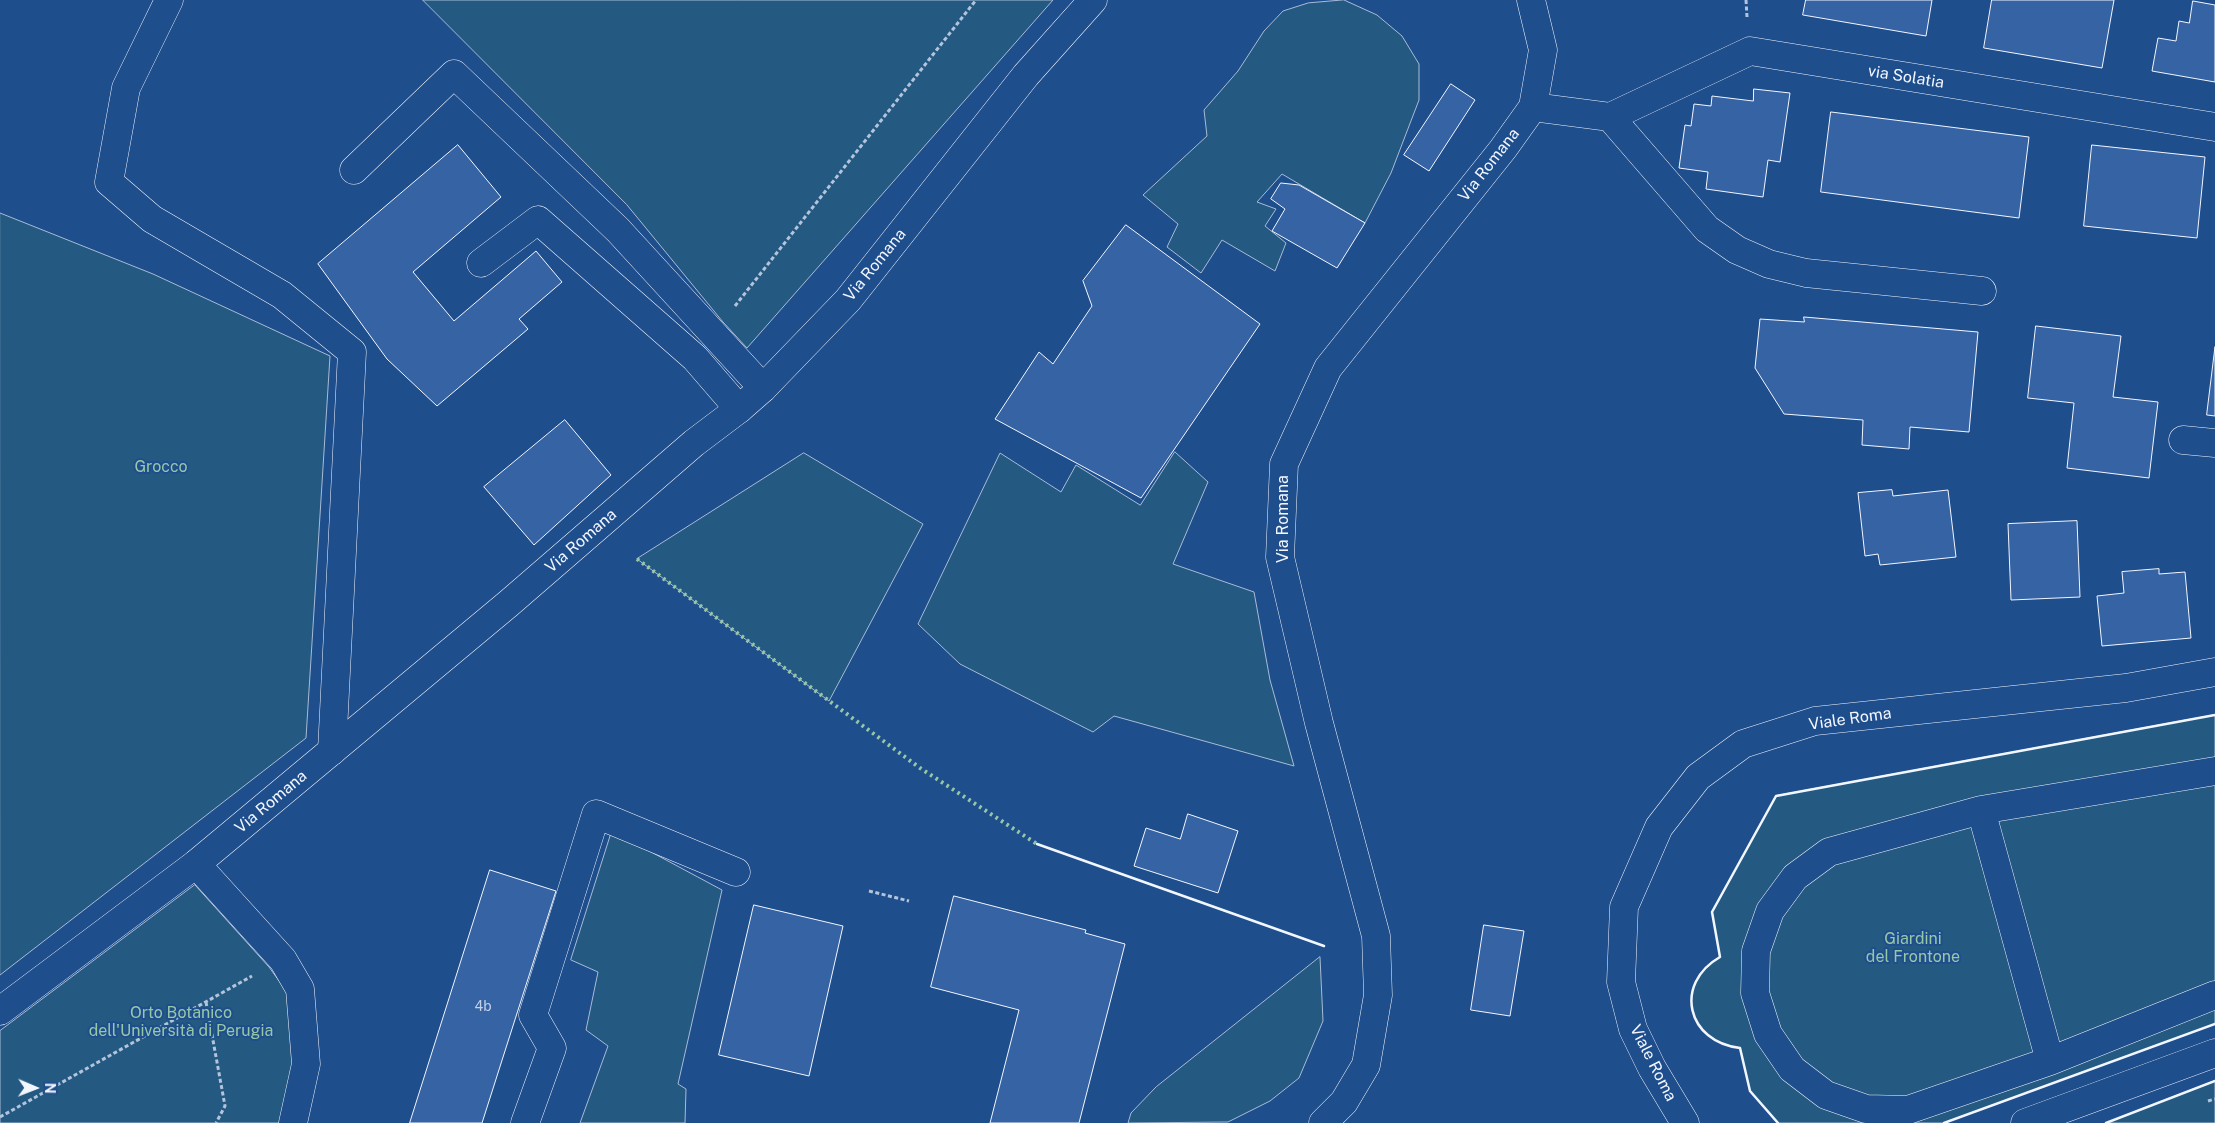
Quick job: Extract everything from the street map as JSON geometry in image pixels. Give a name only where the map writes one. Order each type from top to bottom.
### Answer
[{"type":"street","points":[[169,0],[126,88],[109,182],[152,219],[282,295],[352,352],[332,751]]},
{"type":"street","name":"Via Romana","points":[[0,1012],[196,864],[508,604],[694,443],[763,388],[848,300],[1026,75],[1093,0]]},
{"type":"street","name":"Via Romana","points":[[1323,1123],[1344,1102],[1366,1065],[1378,995],[1376,936],[1318,723],[1280,557],[1284,464],[1328,368],[1503,148],[1533,107],[1543,50],[1531,0]]},
{"type":"street","name":"via Solatia","points":[[1610,117],[1750,52],[2215,127]]},
{"type":"street","points":[[354,170],[454,74],[618,230],[711,334],[763,388]]},
{"type":"street","points":[[1533,107],[1610,117],[1707,229],[1737,250],[1769,264],[1806,273],[1982,291]]},
{"type":"street","points":[[481,263],[538,220],[695,358],[739,409]]},
{"type":"street","points":[[2183,440],[2215,443]]},
{"type":"street","name":"Viale Roma","points":[[1685,1123],[1652,1068],[1633,1029],[1621,982],[1624,907],[1659,826],[1698,778],[1743,744],[1816,721],[2126,688],[2215,672]]},
{"type":"street","points":[[2215,771],[1981,810],[1829,852],[1795,877],[1770,911],[1756,951],[1755,994],[1768,1034],[1792,1069],[1826,1095],[1866,1109],[1908,1110],[2050,1061],[2215,995]]},
{"type":"street","points":[[1981,810],[2050,1061]]},
{"type":"street","points":[[526,1123],[552,1048],[533,1015],[596,814],[736,872]]},
{"type":"street","points":[[196,864],[283,960],[300,989],[306,1064],[293,1123]]},
{"type":"street","points":[[2025,1123],[2215,1053]]},
{"type":"path","points":[[711,334],[723,322],[976,0]]},
{"type":"path","points":[[869,891],[909,901]]},
{"type":"path","points":[[0,1117],[283,960]]},
{"type":"path","points":[[206,1002],[225,1106],[216,1123]]},
{"type":"path","points":[[2215,1099],[2208,1101],[2215,1104]]},
{"type":"green space","points":[[423,0],[1053,0],[747,348],[723,322],[627,205]]},
{"type":"green space","points":[[1344,0],[1377,15],[1402,36],[1419,64],[1419,100],[1391,173],[1365,223],[1282,174],[1257,202],[1276,209],[1265,226],[1286,243],[1275,271],[1222,240],[1201,273],[1167,247],[1178,224],[1143,195],[1207,136],[1204,110],[1238,71],[1264,31],[1283,11],[1308,3]]},
{"type":"green space","name":"Grocco","points":[[0,213],[153,274],[330,356],[306,738],[0,975]]},
{"type":"green space","points":[[1175,452],[1208,482],[1173,564],[1254,592],[1270,680],[1294,766],[1114,716],[1093,732],[960,664],[918,624],[1000,453],[1061,492],[1076,465],[1140,505]]},
{"type":"green space","points":[[804,453],[923,524],[829,701],[637,559]]},
{"type":"green space","name":"Giardini del Frontone","points":[[2215,715],[2215,1024],[1944,1123],[1778,1123],[1750,1091],[1740,1048],[1722,1043],[1708,1035],[1698,1024],[1692,1010],[1692,996],[1696,982],[1705,968],[1720,957],[1712,912],[1776,796]]},
{"type":"green space","points":[[612,831],[722,890],[678,1084],[686,1089],[685,1123],[580,1123],[608,1046],[586,1030],[598,972],[571,960]]},
{"type":"green space","name":"Orto Botanico dell'Università di Perugia","points":[[195,885],[269,967],[290,996],[296,1062],[279,1123],[0,1123],[0,1031]]},
{"type":"green space","points":[[1320,957],[1323,1021],[1299,1078],[1270,1101],[1228,1122],[1128,1123],[1131,1113],[1156,1087]]},
{"type":"green space","points":[[2215,1081],[2215,1123],[2106,1123]]},
{"type":"building","points":[[1806,0],[1932,0],[1926,36],[1803,15]]},
{"type":"building","points":[[1992,0],[2114,0],[2102,68],[1984,48]]},
{"type":"building","points":[[2193,1],[2215,5],[2215,82],[2152,71],[2158,38],[2176,41],[2179,21],[2189,23]]},
{"type":"building","points":[[1451,84],[1475,100],[1429,171],[1404,155]]},
{"type":"building","points":[[1754,89],[1790,93],[1780,162],[1768,160],[1763,197],[1706,189],[1708,172],[1679,168],[1685,125],[1691,126],[1694,104],[1711,106],[1712,96],[1753,101]]},
{"type":"building","points":[[1831,112],[2029,137],[2019,218],[1821,192]]},
{"type":"building","points":[[458,145],[501,197],[413,272],[454,321],[536,251],[562,282],[519,319],[528,329],[437,406],[387,359],[318,264]]},
{"type":"building","points":[[2092,145],[2205,157],[2197,238],[2084,226]]},
{"type":"building","points":[[1281,183],[1299,185],[1365,223],[1337,268],[1272,231],[1285,209],[1271,199]]},
{"type":"building","points":[[1126,225],[1260,324],[1141,498],[995,419],[1039,352],[1053,364],[1092,306],[1083,281]]},
{"type":"building","points":[[1804,317],[1978,332],[1969,432],[1910,427],[1909,449],[1862,445],[1863,420],[1784,414],[1755,368],[1760,319],[1804,322]]},
{"type":"building","points":[[2036,326],[2121,336],[2113,397],[2158,402],[2149,478],[2067,468],[2074,403],[2028,398]]},
{"type":"building","points":[[2215,347],[2215,416],[2207,415]]},
{"type":"building","points":[[565,420],[611,475],[534,545],[484,487]]},
{"type":"building","points":[[1892,490],[1893,496],[1948,490],[1956,557],[1880,565],[1878,554],[1865,556],[1858,493]]},
{"type":"building","points":[[2077,521],[2080,597],[2011,600],[2008,524]]},
{"type":"building","points":[[2159,569],[2159,574],[2185,572],[2191,638],[2102,646],[2097,596],[2124,593],[2122,572]]},
{"type":"building","points":[[1188,814],[1238,831],[1218,893],[1134,866],[1146,828],[1180,839]]},
{"type":"building","points":[[490,870],[556,891],[482,1123],[410,1123]]},
{"type":"building","points":[[954,896],[1086,930],[1085,933],[1125,944],[1079,1123],[990,1123],[1019,1010],[931,987]]},
{"type":"building","points":[[754,905],[843,926],[809,1076],[719,1055]]},
{"type":"building","points":[[1484,925],[1524,931],[1510,1016],[1471,1010]]},
{"type":"hedge","points":[[637,559],[920,768],[1037,844]]},
{"type":"wall","points":[[1778,1123],[1750,1091],[1740,1048],[1722,1043],[1708,1035],[1698,1024],[1692,1010],[1692,996],[1696,982],[1705,968],[1720,957],[1712,912],[1776,796],[2215,715]]},
{"type":"wall","points":[[1037,844],[1324,946]]},
{"type":"wall","points":[[1944,1123],[2215,1024]]},
{"type":"wall","points":[[2106,1123],[2215,1081]]}]
